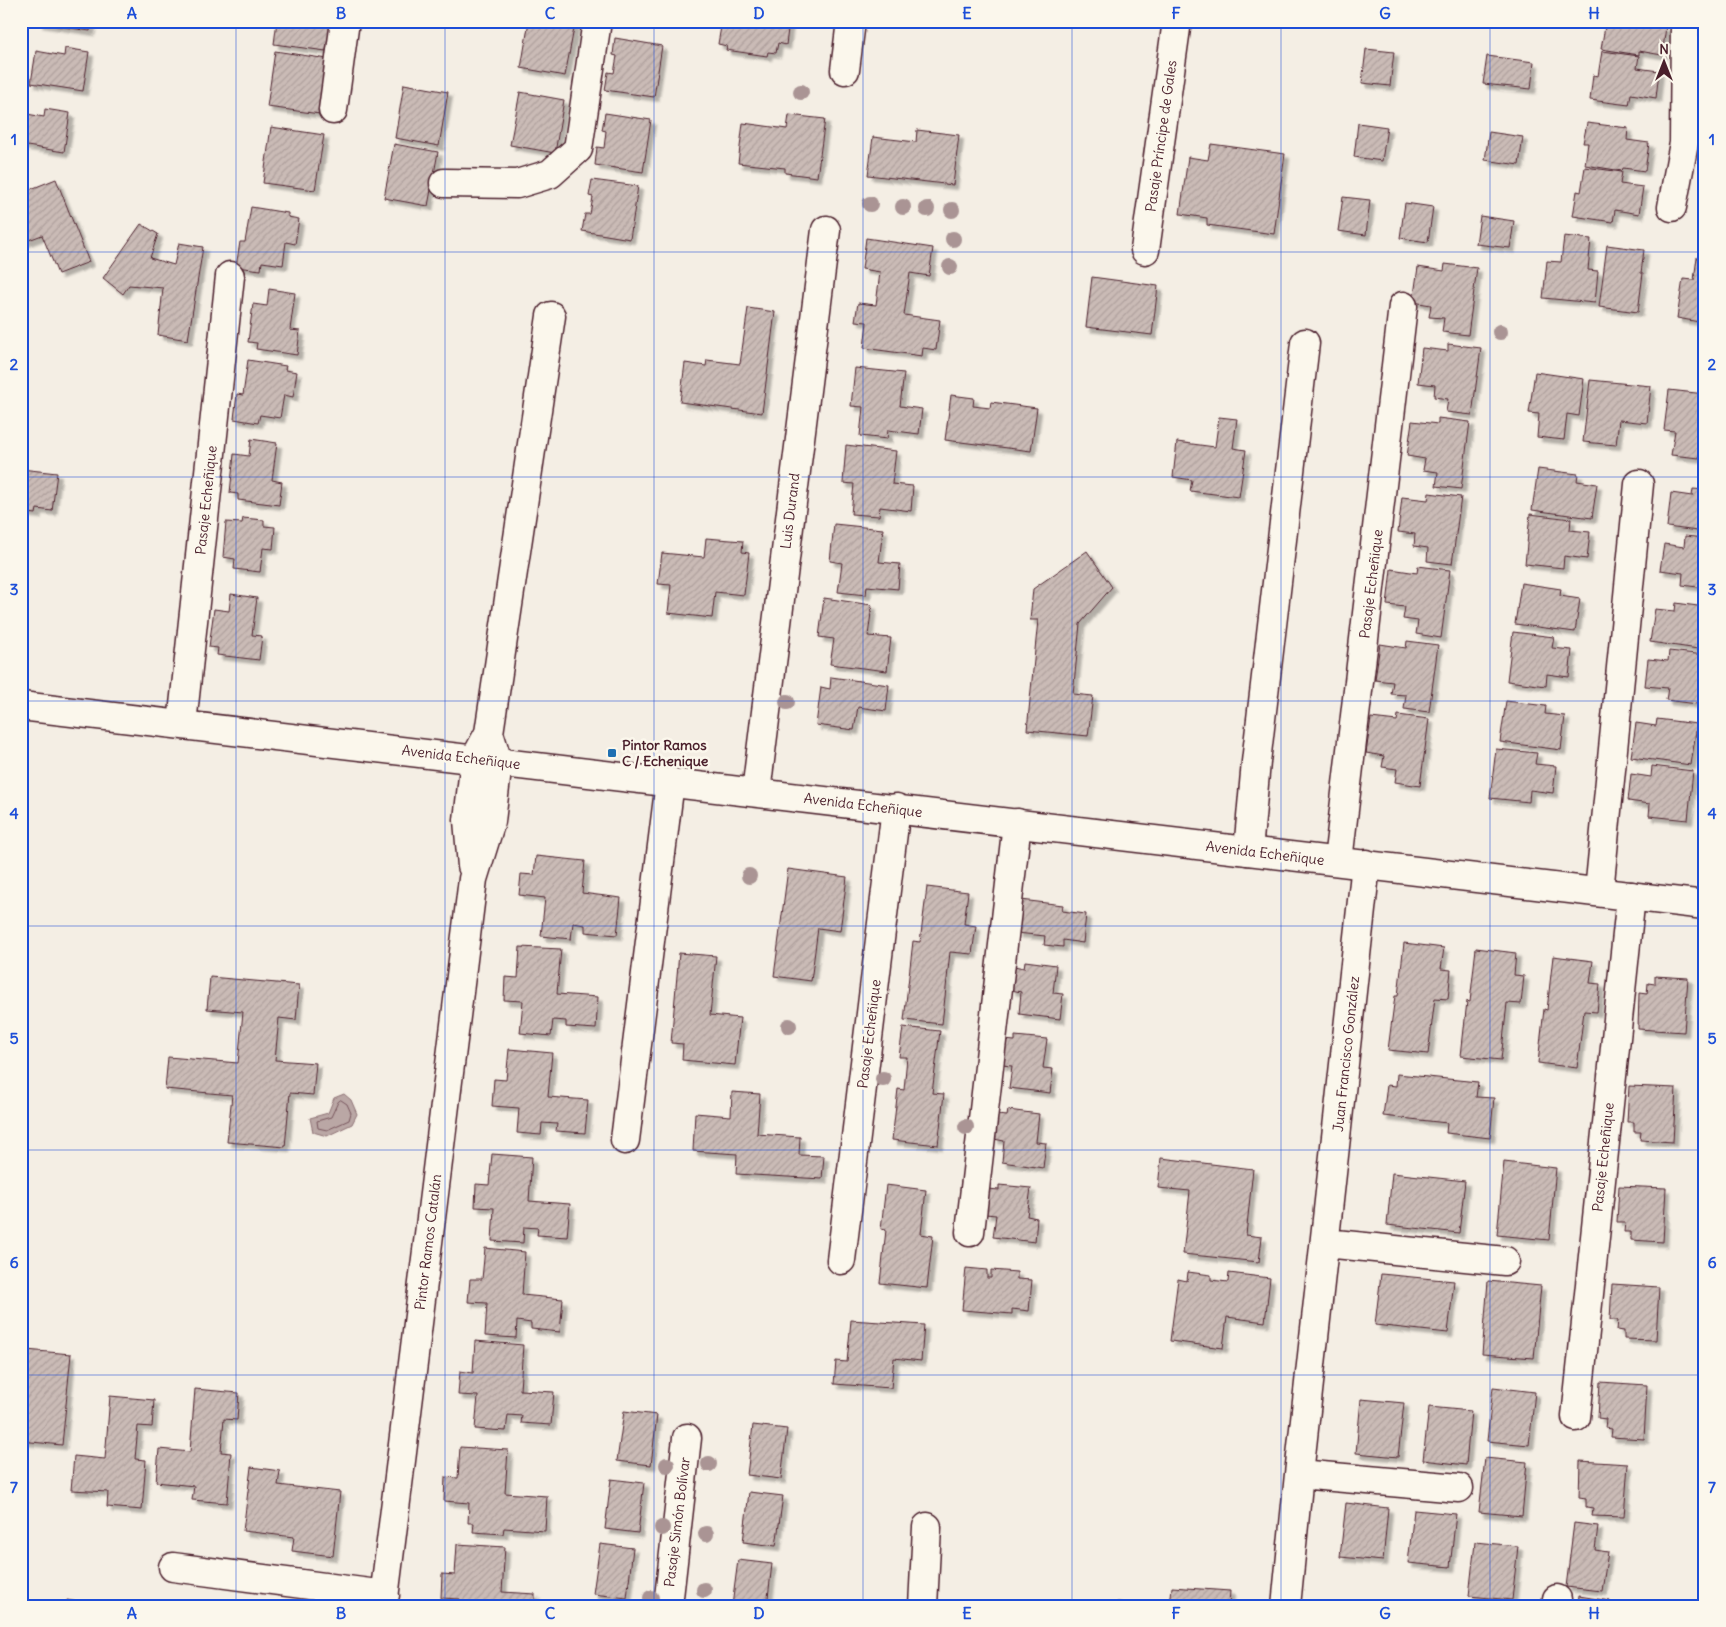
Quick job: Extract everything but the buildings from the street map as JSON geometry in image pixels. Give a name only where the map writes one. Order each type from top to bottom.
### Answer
[{"type":"street","points":[[333,110],[345,21]]},
{"type":"street","points":[[444,183],[517,184],[550,174],[578,149],[597,21]]},
{"type":"street","points":[[845,70],[851,21]]},
{"type":"street","name":"Pasaje Príncipe de Gales","points":[[1145,250],[1177,21]]},
{"type":"street","points":[[1672,207],[1684,143],[1685,21]]},
{"type":"street","name":"Luis Durand","points":[[756,792],[826,230]]},
{"type":"street","name":"Pasaje Echeñique","points":[[182,724],[230,276]]},
{"type":"street","name":"Pasaje Echeñique","points":[[1338,861],[1403,306]]},
{"type":"street","points":[[487,760],[489,733],[551,316]]},
{"type":"street","points":[[1248,850],[1256,762],[1305,343]]},
{"type":"street","points":[[1600,892],[1639,484]]},
{"type":"street","name":"Avenida Echeñique","points":[[21,706],[1705,905]]},
{"type":"street","name":"Pintor Ramos Catalán","points":[[384,1600],[473,879],[491,821],[487,760]]},
{"type":"street","points":[[624,1140],[670,782]]},
{"type":"street","name":"Pasaje Echeñique","points":[[841,1260],[896,808]]},
{"type":"street","points":[[970,1232],[1016,823]]},
{"type":"street","name":"Juan Francisco González","points":[[1286,1606],[1366,864]]},
{"type":"street","name":"Pasaje Echeñique","points":[[1576,1418],[1631,896]]},
{"type":"street","points":[[1325,1243],[1505,1261]]},
{"type":"street","name":"Pasaje Simón Bolívar","points":[[668,1606],[687,1438]]},
{"type":"street","points":[[1299,1474],[1460,1488]]},
{"type":"street","points":[[923,1606],[928,1527]]},
{"type":"street","points":[[173,1567],[384,1600]]},
{"type":"water","points":[[344,1094],[351,1100],[357,1114],[352,1124],[327,1136],[313,1132],[310,1118],[328,1113],[334,1098]]},
{"type":"place","name":"Pintor Ramos C / Echenique","points":[[612,753]]}]
